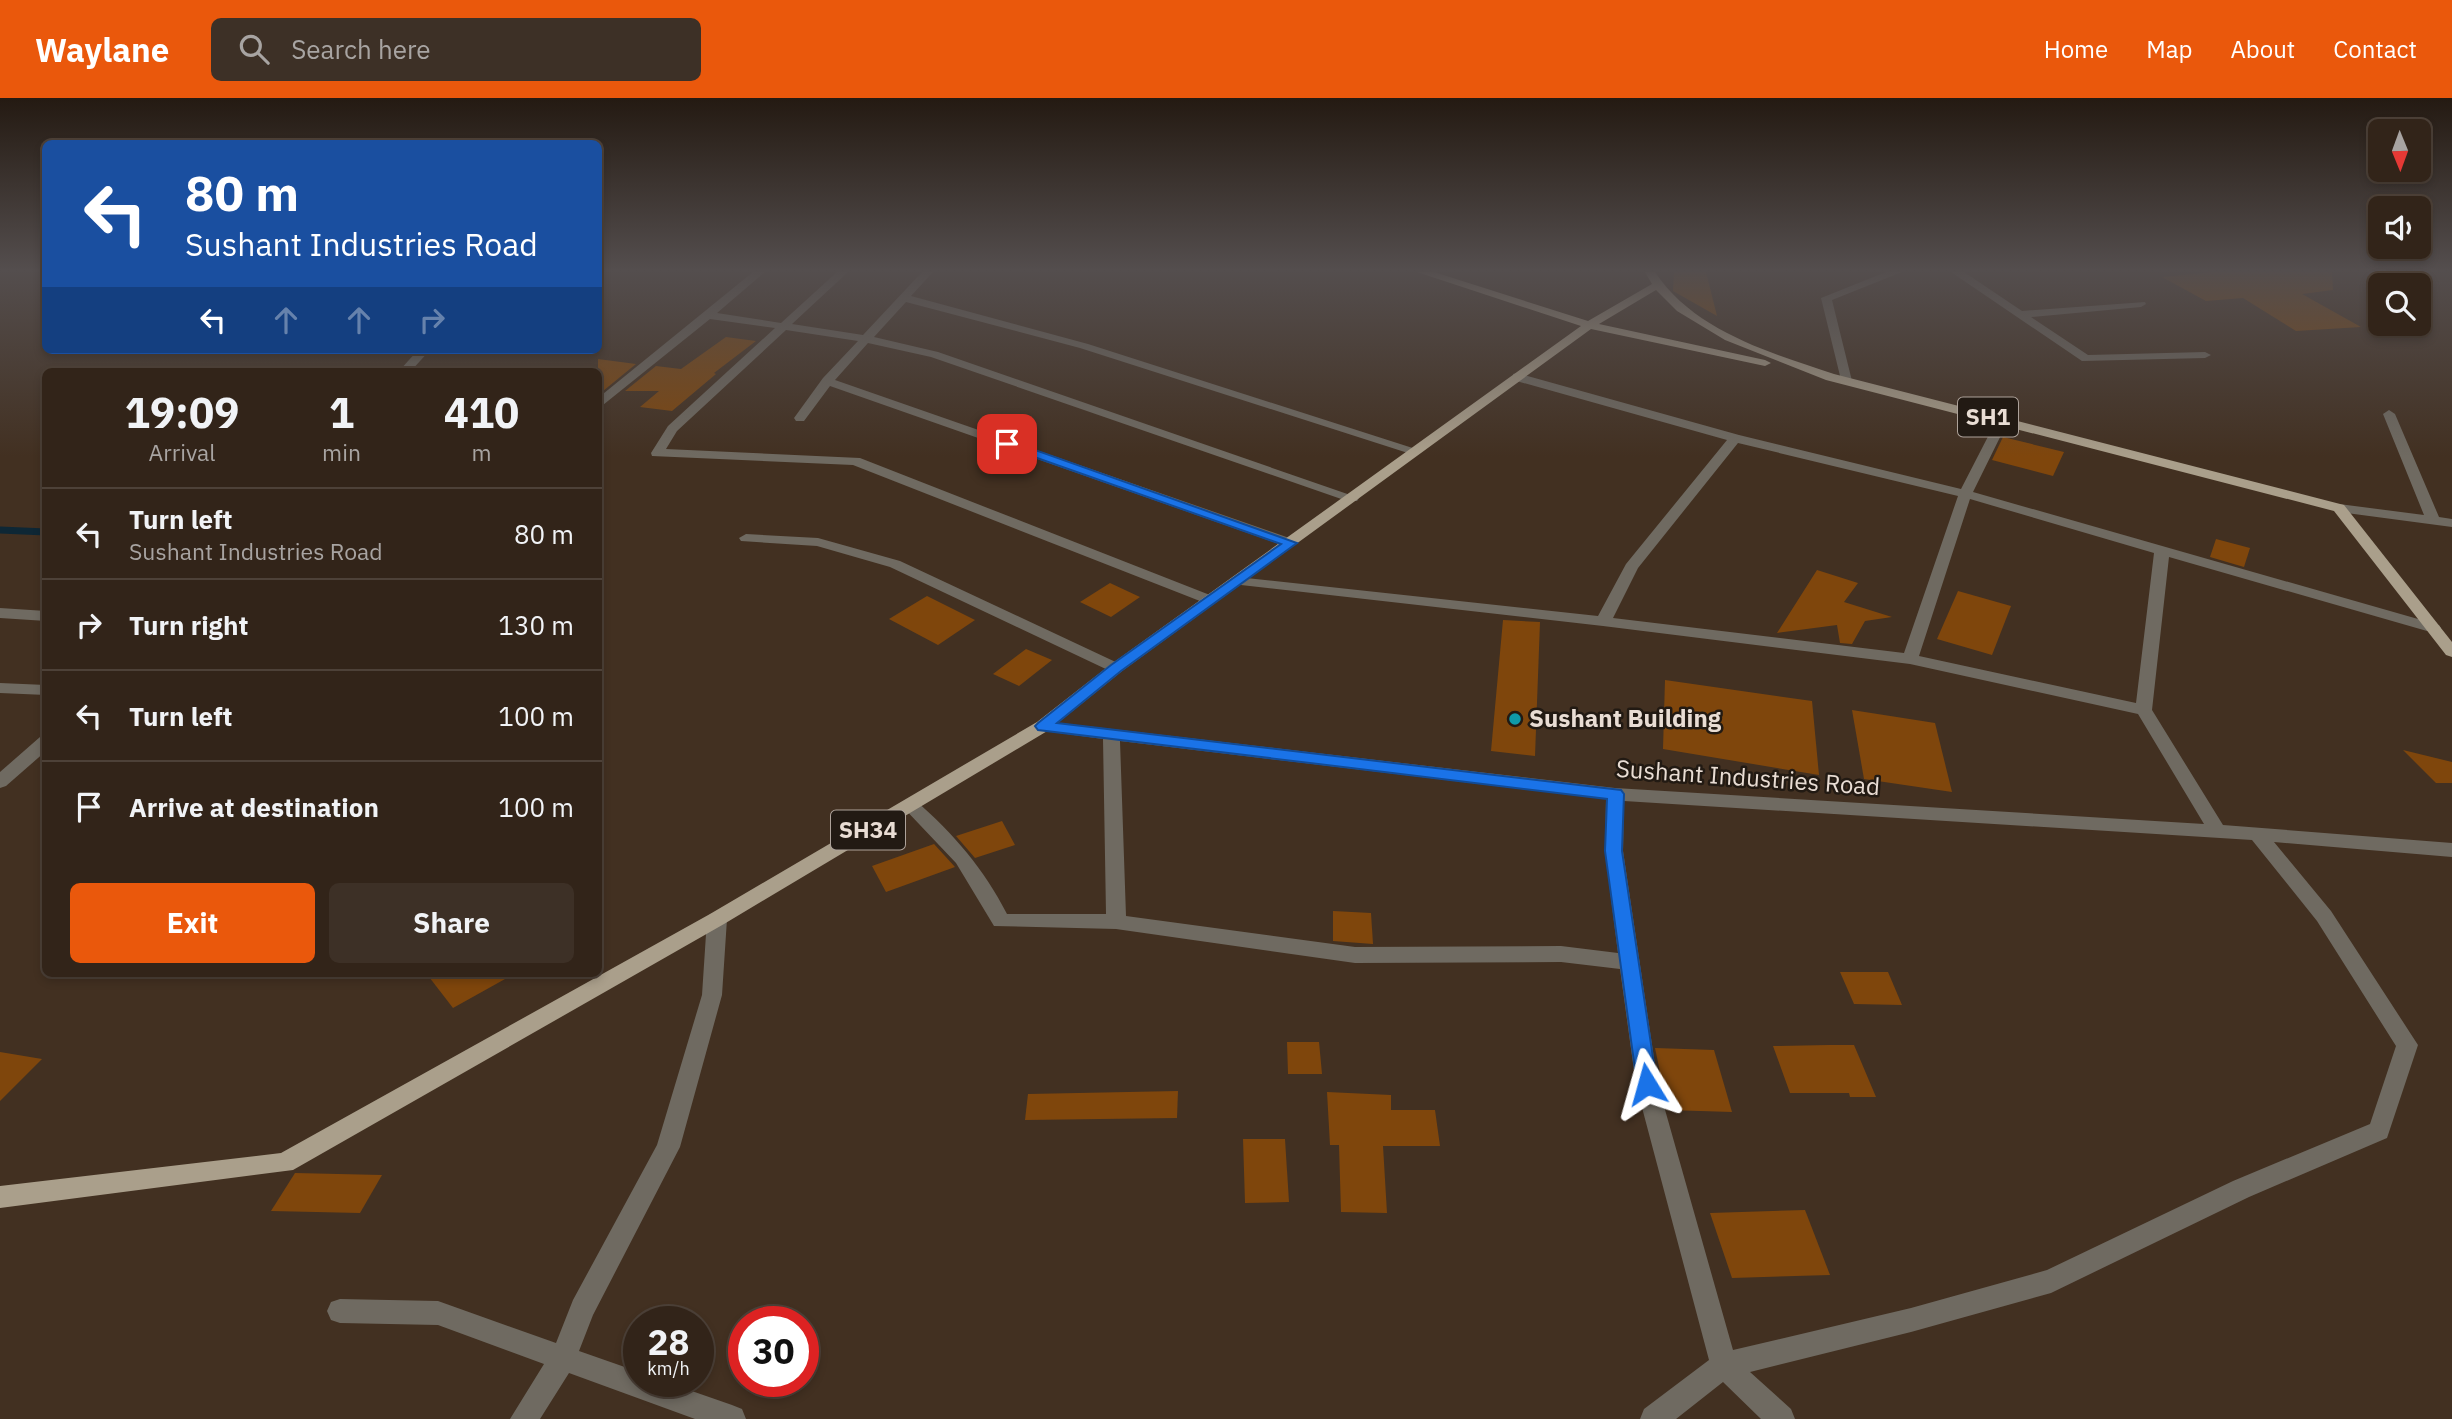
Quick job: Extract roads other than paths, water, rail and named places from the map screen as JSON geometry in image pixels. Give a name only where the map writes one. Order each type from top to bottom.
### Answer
[{"type":"main road","name":"SH34","points":[[0,1197],[285,1163],[717,919],[1043,726],[1116,668],[1577,334]]},
{"type":"main road","points":[[1629,334],[1830,377]]},
{"type":"main road","name":"SH1","points":[[1725,334],[1764,355],[1830,377],[2339,508]]},
{"type":"main road","points":[[2339,508],[2452,652]]},
{"type":"street","points":[[602,402],[685,334]]},
{"type":"street","points":[[777,334],[673,429],[657,453],[855,461],[1210,600]]},
{"type":"street","points":[[829,334],[934,354],[1352,498]]},
{"type":"street","points":[[800,418],[827,381],[871,334]]},
{"type":"street","points":[[1038,334],[1416,451]]},
{"type":"street","points":[[1835,334],[1846,381]]},
{"type":"street","points":[[2048,334],[2086,359],[2205,355]]},
{"type":"street","points":[[408,368],[420,354]]},
{"type":"street","points":[[1517,377],[1735,438],[1966,494],[2433,628]]},
{"type":"street","points":[[827,381],[1290,543]]},
{"type":"street","points":[[2389,414],[2433,519]]},
{"type":"street","points":[[1910,659],[1966,494],[2002,421]]},
{"type":"street","points":[[1603,621],[1631,567],[1735,438]]},
{"type":"street","points":[[2339,508],[2452,523]]},
{"type":"street","points":[[746,538],[818,542],[895,564],[1116,668]]},
{"type":"street","points":[[2162,550],[2144,710],[2218,832]]},
{"type":"street","points":[[1237,581],[1603,621],[1910,659],[2144,710]]},
{"type":"street","points":[[0,613],[42,616]]},
{"type":"street","points":[[0,688],[42,690]]},
{"type":"street","name":"Sushant Industries Road","points":[[1043,726],[1615,794],[2258,834],[2452,850]]},
{"type":"street","points":[[1111,734],[1116,922]]},
{"type":"street","points":[[0,782],[42,745]]},
{"type":"street","points":[[1615,794],[1614,851],[1647,1084],[1724,1365],[1781,1419]]},
{"type":"street","points":[[910,805],[949,839],[982,882],[1001,921],[1116,922],[1355,955],[1561,954],[1629,962]]},
{"type":"street","points":[[1654,1419],[1724,1365],[1911,1321],[2051,1281],[2241,1189],[2379,1131],[2407,1045],[2324,916],[2258,834]]},
{"type":"street","points":[[524,1419],[563,1358],[582,1309],[668,1147],[712,995],[717,919]]},
{"type":"street","points":[[340,1311],[438,1313],[732,1419]]},
{"type":"waterway","points":[[0,530],[42,532]]},
{"type":"place","name":"Sushant Building","points":[[1515,719]]}]
